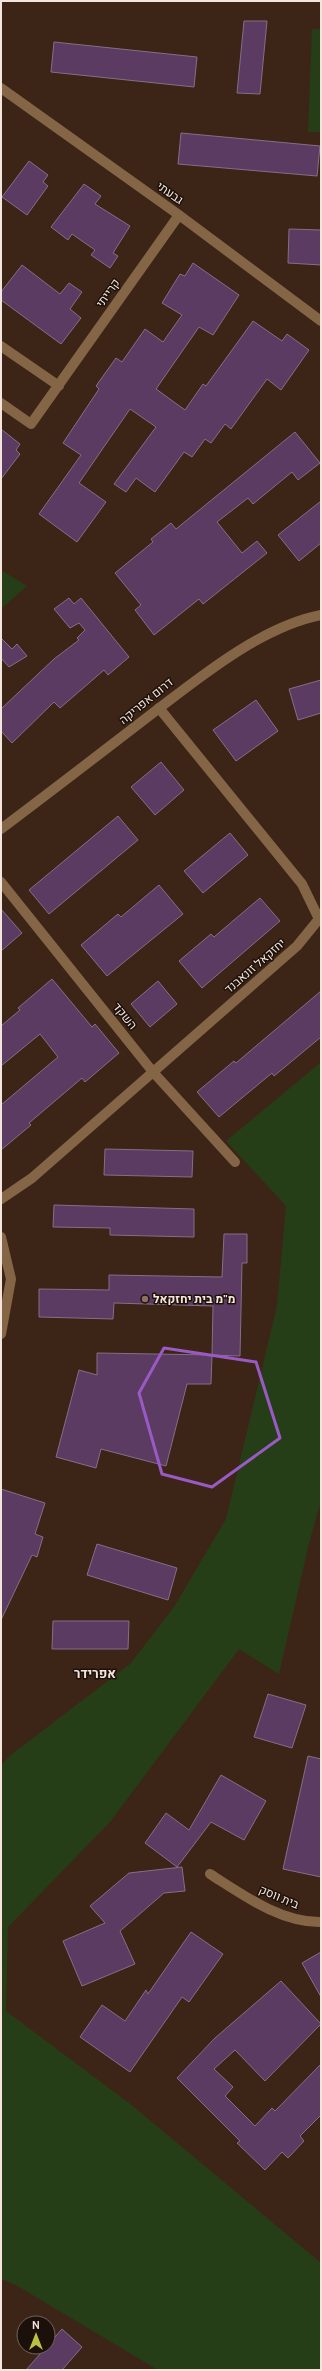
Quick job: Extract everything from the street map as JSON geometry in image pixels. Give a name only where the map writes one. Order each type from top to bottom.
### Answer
[{"type":"street","name":"גבעתי","points":[[1,88],[179,215],[321,321]]},
{"type":"street","name":"קרייתי","points":[[1,403],[30,424],[59,386],[179,215]]},
{"type":"street","points":[[1,346],[59,386]]},
{"type":"street","name":"דרום אפריקה","points":[[1,830],[160,708],[186,686],[256,640],[310,617],[321,614]]},
{"type":"street","name":"יחזקאל זונאבנד","points":[[1,1199],[32,1178],[297,946],[320,920],[302,884],[160,708]]},
{"type":"street","name":"השקד","points":[[1,882],[153,1072],[236,1162]]},
{"type":"street","points":[[1,1237],[11,1280],[1,1334]]},
{"type":"street","name":"בית ווסק","points":[[210,1874],[262,1906],[308,1922],[321,1922]]},
{"type":"highlighted area","points":[[164,1348],[256,1362],[280,1438],[212,1487],[162,1474],[139,1393]]},
{"type":"green space","points":[[312,29],[321,29],[321,132],[308,132]]},
{"type":"green space","points":[[1,570],[27,586],[1,609]]},
{"type":"green space","points":[[321,1062],[321,1501],[309,1543],[279,1674],[239,1649],[110,1822],[8,1927],[6,2011],[129,2103],[321,2263],[321,2370],[158,2370],[16,2285],[1,2279],[1,1765],[12,1754],[130,1664],[174,1607],[226,1519],[277,1306],[286,1206],[226,1141]]},
{"type":"building","points":[[244,21],[267,21],[260,94],[237,93]]},
{"type":"building","points":[[54,42],[197,57],[194,87],[51,72]]},
{"type":"building","points":[[181,133],[320,146],[317,176],[178,164]]},
{"type":"building","points":[[29,161],[48,175],[43,182],[48,186],[27,215],[2,197]]},
{"type":"building","points":[[84,184],[101,196],[95,204],[130,226],[113,253],[118,256],[110,268],[91,255],[95,250],[72,234],[68,240],[51,227]]},
{"type":"building","points":[[289,229],[321,230],[321,265],[288,263]]},
{"type":"building","points":[[193,263],[239,295],[213,335],[199,327],[156,389],[185,410],[203,384],[206,386],[253,321],[282,341],[287,334],[309,350],[281,390],[267,379],[231,429],[225,424],[211,443],[205,439],[192,457],[184,452],[155,492],[136,478],[126,492],[114,484],[156,427],[130,409],[79,483],[106,502],[77,542],[39,514],[81,455],[63,443],[99,389],[96,386],[116,358],[122,362],[145,329],[163,342],[182,315],[162,303],[180,274],[185,276]]},
{"type":"building","points":[[22,265],[60,294],[69,283],[82,292],[70,309],[81,318],[61,344],[1,300],[1,292]]},
{"type":"building","points":[[1,429],[20,444],[16,450],[20,454],[1,479]]},
{"type":"building","points":[[295,432],[320,463],[298,480],[292,472],[253,504],[248,498],[217,522],[242,553],[257,541],[267,553],[203,604],[199,599],[154,635],[135,610],[141,605],[115,573],[153,542],[151,539],[171,523],[176,529]]},
{"type":"building","points":[[321,501],[321,543],[299,561],[278,535]]},
{"type":"building","points":[[69,598],[74,604],[81,598],[129,657],[108,675],[104,670],[60,708],[54,702],[12,743],[1,731],[1,709],[54,659],[79,640],[77,638],[85,630],[79,623],[70,628],[54,609]]},
{"type":"building","points":[[1,638],[12,649],[17,644],[27,656],[9,667],[1,658]]},
{"type":"building","points":[[321,680],[321,713],[298,720],[289,689]]},
{"type":"building","points":[[256,700],[278,731],[236,761],[213,730]]},
{"type":"building","points":[[161,762],[184,790],[155,815],[131,787]]},
{"type":"building","points":[[118,816],[138,840],[49,914],[29,890]]},
{"type":"building","points":[[230,833],[248,855],[203,893],[184,871]]},
{"type":"building","points":[[159,885],[183,914],[107,976],[81,945],[118,914],[121,917]]},
{"type":"building","points":[[260,898],[280,921],[202,988],[179,961],[211,934],[214,937]]},
{"type":"building","points":[[1,909],[22,933],[1,951]]},
{"type":"building","points":[[52,979],[92,1027],[95,1024],[119,1053],[85,1082],[82,1078],[29,1123],[31,1125],[1,1150],[1,1105],[58,1057],[40,1034],[1,1066],[1,1026],[20,1010],[18,1008]]},
{"type":"building","points":[[158,981],[177,1004],[150,1027],[131,1004]]},
{"type":"building","points":[[321,991],[321,1037],[274,1076],[272,1073],[219,1117],[197,1092],[234,1061],[236,1063]]},
{"type":"building","points":[[105,1149],[193,1151],[192,1177],[104,1175]]},
{"type":"building","points":[[54,1205],[194,1209],[194,1237],[110,1235],[110,1228],[53,1227]]},
{"type":"building","points":[[224,1234],[247,1234],[247,1263],[242,1263],[240,1356],[212,1355],[213,1306],[114,1303],[113,1319],[39,1317],[39,1289],[109,1290],[109,1275],[222,1277]]},
{"type":"building","points":[[97,1353],[212,1355],[211,1384],[187,1384],[166,1466],[101,1449],[96,1468],[56,1457],[79,1370],[97,1375]]},
{"type":"building","points":[[1,1489],[45,1503],[35,1534],[43,1537],[37,1557],[32,1555],[1,1620]]},
{"type":"building","points":[[97,1544],[177,1568],[168,1600],[87,1575]]},
{"type":"building","points":[[53,1621],[129,1621],[128,1649],[52,1649]]},
{"type":"building","points":[[268,1694],[306,1705],[292,1748],[254,1737]]},
{"type":"building","points":[[308,1756],[321,1759],[321,1877],[283,1869]]},
{"type":"building","points":[[221,1775],[266,1801],[244,1840],[211,1822],[177,1867],[145,1843],[166,1813],[189,1830]]},
{"type":"building","points":[[182,1867],[185,1891],[164,1893],[120,1931],[135,1964],[82,1986],[63,1941],[105,1923],[90,1906],[129,1873]]},
{"type":"building","points":[[191,1932],[223,1954],[189,2002],[182,1997],[130,2072],[80,2037],[102,2005],[125,2021],[146,1990],[148,1994]]},
{"type":"building","points":[[321,1952],[321,1997],[302,1963]]},
{"type":"building","points":[[281,1981],[321,2024],[265,2081],[235,2050],[214,2069],[233,2087],[225,2096],[255,2126],[272,2108],[275,2111],[321,2064],[321,2115],[300,2136],[304,2141],[288,2158],[282,2152],[265,2170],[237,2143],[240,2141],[177,2078],[215,2038]]},
{"type":"building","points":[[62,2329],[82,2347],[62,2370],[26,2370],[39,2355],[56,2355],[56,2336]]},
{"type":"place","name":"מ\"מ בית יחזקאל","points":[[145,1299]]},
{"type":"district","name":"אפרידר","points":[[95,1673]]}]
